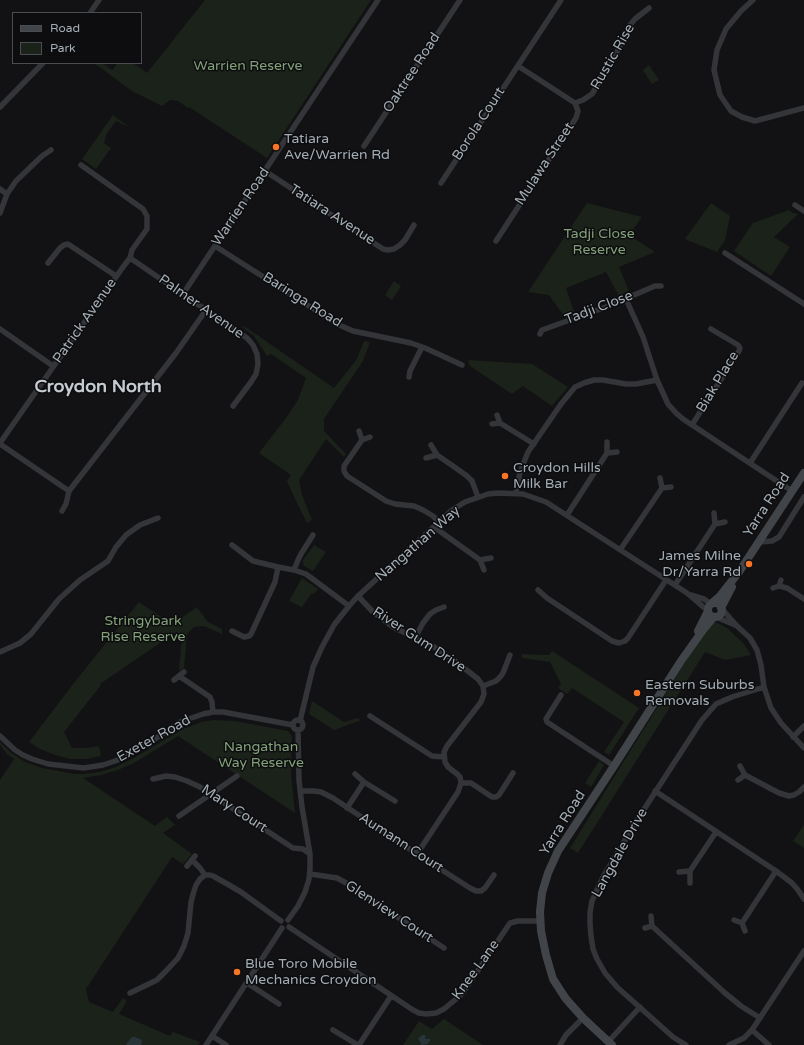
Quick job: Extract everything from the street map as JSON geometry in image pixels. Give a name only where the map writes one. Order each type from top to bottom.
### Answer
[{"type":"main road","name":"Yarra Road","points":[[610,1043],[583,1018],[566,999],[553,979],[546,955],[540,922],[542,893],[548,873],[558,851],[681,661],[706,626],[712,610],[720,596],[739,572],[804,473]]},
{"type":"main road","name":"Yarra Road","points":[[712,610],[718,616],[721,613],[721,608],[739,572]]},
{"type":"street","points":[[91,12],[99,0]]},
{"type":"street","name":"Warrien Road","points":[[183,294],[378,0]]},
{"type":"street","name":"Oaktree Road","points":[[364,146],[460,0]]},
{"type":"street","name":"Borola Court","points":[[441,183],[561,0]]},
{"type":"street","points":[[753,0],[741,11],[726,29],[717,50],[714,70],[720,95],[731,111],[742,117],[756,121],[804,108]]},
{"type":"street","name":"Rustic Rise","points":[[575,103],[592,94],[600,78],[612,62],[630,25],[649,8]]},
{"type":"street","points":[[0,107],[42,64]]},
{"type":"street","name":"Mulawa Street","points":[[496,241],[576,118],[578,111],[575,103],[518,66]]},
{"type":"street","points":[[0,213],[7,194],[20,177],[42,156],[51,150]]},
{"type":"street","name":"Patrick Avenue","points":[[0,444],[53,366],[130,258],[132,250],[147,229],[145,212],[143,209],[81,165]]},
{"type":"street","name":"Tatiara Avenue","points":[[265,171],[383,249],[394,249],[400,245],[405,240],[414,225]]},
{"type":"street","points":[[0,189],[7,194]]},
{"type":"street","points":[[795,205],[804,211]]},
{"type":"street","points":[[48,263],[60,248],[68,244],[116,276]]},
{"type":"street","name":"Baringa Road","points":[[215,246],[337,324],[354,331],[399,340],[422,347],[462,366]]},
{"type":"street","points":[[725,253],[804,304]]},
{"type":"street","name":"Palmer Avenue","points":[[130,258],[247,338],[253,345],[257,354],[258,364],[256,374],[233,406]]},
{"type":"street","name":"Tadji Close","points":[[540,334],[542,330],[626,299],[655,286],[661,286]]},
{"type":"street","points":[[626,299],[647,348],[657,380],[668,404],[676,413],[692,425],[792,491]]},
{"type":"street","points":[[62,511],[66,504],[69,491],[176,353],[206,310]]},
{"type":"street","name":"Biak Place","points":[[692,425],[740,351],[738,345],[711,328]]},
{"type":"street","points":[[0,329],[53,366]]},
{"type":"street","points":[[409,377],[410,371],[422,347]]},
{"type":"street","points":[[516,493],[518,478],[528,452],[561,404],[575,388],[594,380],[636,384],[657,380]]},
{"type":"street","points":[[750,463],[802,383]]},
{"type":"street","points":[[497,415],[500,422],[534,444]]},
{"type":"street","points":[[492,424],[500,422]]},
{"type":"street","points":[[359,431],[362,440]]},
{"type":"street","points":[[370,437],[362,440],[344,466],[344,471],[347,476],[386,501],[395,504],[414,506],[424,510],[439,522]]},
{"type":"street","points":[[567,515],[607,453],[607,442]]},
{"type":"street","points":[[0,444],[69,491]]},
{"type":"street","points":[[431,445],[437,455],[462,472],[472,481],[478,497]]},
{"type":"street","points":[[607,453],[617,452]]},
{"type":"street","points":[[426,458],[437,455]]},
{"type":"street","points":[[620,550],[662,488],[660,478]]},
{"type":"street","points":[[662,488],[671,487]]},
{"type":"street","name":"Nangathan Way","points":[[300,721],[313,667],[334,625],[349,606],[452,510],[478,497],[498,493],[516,493],[546,502],[737,626]]},
{"type":"street","points":[[759,542],[772,541],[779,537],[804,497]]},
{"type":"street","points":[[675,585],[715,524],[714,513]]},
{"type":"street","points":[[0,652],[20,643],[31,634],[59,599],[80,580],[108,561],[116,547],[126,535],[140,525],[158,518]]},
{"type":"street","points":[[715,524],[725,522]]},
{"type":"street","points":[[434,527],[480,560],[484,570]]},
{"type":"street","points":[[294,570],[301,554],[313,535]]},
{"type":"street","points":[[232,545],[252,561],[306,574],[349,606]]},
{"type":"street","points":[[480,560],[491,558]]},
{"type":"street","points":[[232,631],[244,636],[249,636],[251,634],[275,582],[278,567]]},
{"type":"street","points":[[538,590],[560,607],[612,641],[619,643],[628,638],[666,580]]},
{"type":"street","points":[[781,580],[776,587],[787,588],[804,599]]},
{"type":"street","name":"River Gum Drive","points":[[358,596],[372,611],[384,620],[434,647],[478,679],[483,686]]},
{"type":"street","points":[[415,638],[430,614],[444,607]]},
{"type":"street","points":[[721,608],[750,638],[757,650],[767,698],[776,717],[804,748]]},
{"type":"street","points":[[417,854],[458,792],[461,783],[460,777],[448,767],[445,762],[444,752],[481,702],[484,694],[483,686],[496,681],[501,676],[510,655]]},
{"type":"street","points":[[184,672],[176,678],[210,698],[213,712]]},
{"type":"street","name":"Langdale Drive","points":[[686,1045],[673,1037],[605,973],[593,949],[590,924],[592,901],[603,877],[639,817],[702,720],[716,704],[732,697],[764,687]]},
{"type":"street","points":[[561,695],[546,718],[547,722],[614,766]]},
{"type":"street","name":"Exeter Road","points":[[0,736],[15,750],[32,759],[48,764],[84,768],[103,765],[118,760],[180,722],[196,715],[223,712],[293,725]]},
{"type":"street","points":[[370,716],[432,756],[444,757]]},
{"type":"street","points":[[295,721],[300,721],[303,726],[298,730],[294,729],[293,725],[295,721]]},
{"type":"street","points":[[793,737],[804,726]]},
{"type":"street","points":[[206,1045],[285,927],[290,924],[288,920],[298,906],[309,880],[310,854],[300,790],[298,730]]},
{"type":"street","points":[[740,766],[745,775],[779,793],[789,796],[794,795],[800,792],[804,787]]},
{"type":"street","points":[[461,783],[471,783],[492,797],[496,797],[513,773]]},
{"type":"street","points":[[355,774],[364,782],[395,801]]},
{"type":"street","points":[[738,780],[745,775]]},
{"type":"street","name":"Mary Court","points":[[153,779],[166,776],[187,781],[211,794],[293,848],[303,849],[310,854]]},
{"type":"street","points":[[179,816],[237,776]]},
{"type":"street","points":[[347,808],[364,782]]},
{"type":"street","name":"Aumann Court","points":[[300,790],[321,792],[333,798],[476,891],[480,891],[485,888],[494,875]]},
{"type":"street","name":"Langdale Drive","points":[[655,791],[792,883],[804,899]]},
{"type":"street","points":[[690,883],[690,871],[716,832]]},
{"type":"street","points":[[187,866],[193,858],[205,875]]},
{"type":"street","points":[[679,872],[690,871]]},
{"type":"street","points":[[742,923],[776,872]]},
{"type":"street","name":"Glenview Court","points":[[310,874],[337,878],[348,884],[444,948]]},
{"type":"street","points":[[130,993],[157,980],[178,958],[188,933],[191,902],[194,891],[200,879],[205,875],[213,876],[241,892],[281,921],[280,925],[285,927]]},
{"type":"street","points":[[652,916],[652,926],[725,993],[741,1006],[760,1018]]},
{"type":"street","points":[[281,921],[285,919],[288,920]]},
{"type":"street","points":[[734,920],[742,923],[745,931]]},
{"type":"street","name":"Knee Lane","points":[[285,927],[419,1013],[430,1014],[444,1009],[462,994],[510,923],[518,921],[540,922]]},
{"type":"street","points":[[645,928],[652,926]]},
{"type":"street","points":[[729,1045],[744,1038],[752,1030],[804,951]]},
{"type":"street","points":[[247,983],[279,1004]]},
{"type":"street","points":[[333,1030],[358,1045],[391,996]]},
{"type":"street","points":[[610,1043],[640,1007]]},
{"type":"street","points":[[560,1045],[566,1035],[583,1018]]},
{"type":"street","points":[[752,1030],[769,1045]]},
{"type":"street","points":[[212,1036],[226,1045]]},
{"type":"green space","name":"Warrien Reserve","points":[[205,0],[371,0],[267,158],[189,107],[188,108],[178,101],[170,100],[162,106],[132,91],[95,64],[103,64],[112,70],[117,64],[134,64],[147,73]]},
{"type":"green space","points":[[649,65],[659,80],[652,84],[643,70]]},
{"type":"green space","points":[[113,115],[129,127],[116,121],[107,133],[104,143],[111,148],[96,169],[82,159]]},
{"type":"green space","name":"Tadji Close Reserve","points":[[587,203],[642,217],[629,235],[655,252],[619,267],[629,291],[619,296],[606,272],[566,288],[574,312],[564,316],[549,295],[528,292]]},
{"type":"green space","points":[[711,203],[730,216],[725,240],[717,252],[685,239]]},
{"type":"green space","points":[[789,210],[798,214],[774,237],[790,247],[771,276],[734,251],[753,223]]},
{"type":"green space","points":[[394,281],[401,286],[392,300],[385,295]]},
{"type":"green space","points":[[244,326],[334,388],[357,359],[364,341],[370,342],[363,361],[324,419],[324,431],[346,454],[344,457],[326,439],[299,480],[302,495],[312,520],[307,523],[287,481],[291,475],[259,453],[298,400],[306,378],[271,354],[267,356],[254,336],[243,328]]},
{"type":"green space","points":[[468,360],[532,364],[568,387],[552,406],[523,386],[512,394],[470,366]]},
{"type":"green space","points":[[314,545],[326,552],[313,571],[304,566],[303,560]]},
{"type":"green space","points":[[302,578],[318,589],[314,594],[312,593],[302,607],[289,601]]},
{"type":"green space","name":"Stringybark Rise Reserve","points":[[139,602],[167,621],[181,618],[197,607],[208,622],[222,629],[222,634],[204,626],[194,627],[187,634],[184,668],[179,671],[182,636],[176,632],[100,684],[101,685],[64,732],[72,748],[99,746],[101,756],[86,759],[70,759],[40,749],[29,742],[77,679]]},
{"type":"green space","points":[[716,622],[727,628],[744,644],[751,655],[725,660],[705,652],[578,853],[570,848],[696,645],[706,631]]},
{"type":"green space","points":[[552,651],[639,708],[609,755],[604,752],[624,722],[572,688],[567,694],[558,688],[561,684],[550,662],[522,658],[522,654],[549,655]]},
{"type":"green space","points":[[312,701],[344,722],[357,718],[361,720],[334,730],[309,714]]},
{"type":"green space","name":"Nangathan Way Reserve","points":[[213,720],[235,721],[288,731],[292,736],[291,774],[295,813],[178,736],[134,763],[101,775],[83,778],[155,826],[167,817],[175,825],[163,833],[192,854],[183,864],[172,857],[86,989],[89,1002],[113,1012],[123,998],[127,1001],[119,1014],[170,1036],[173,1032],[200,1042],[198,1045],[0,1045],[0,780],[14,759],[7,754],[0,745],[0,742],[10,752],[25,762],[42,768],[83,774],[100,772],[116,767],[183,729],[201,722]]},
{"type":"green space","points":[[599,761],[604,765],[591,787],[585,783]]},
{"type":"green space","points":[[804,825],[804,848],[793,841]]},
{"type":"green space","points":[[444,1019],[483,1045],[403,1045],[419,1021],[432,1029]]},
{"type":"shaded area","points":[[422,1035],[425,1035],[426,1039],[430,1039],[428,1044],[421,1045],[418,1039]]},
{"type":"shaded area","points":[[132,1037],[142,1040],[141,1045],[126,1045]]},
{"type":"place","name":"Tatiara Ave/Warrien Rd","points":[[276,147]]},
{"type":"place","name":"Croydon Hills Milk Bar","points":[[505,476]]},
{"type":"place","name":"James Milne Dr/Yarra Rd","points":[[749,564]]},
{"type":"place","name":"Eastern Suburbs Removals","points":[[637,693]]},
{"type":"place","name":"Blue Toro Mobile Mechanics Croydon","points":[[237,972]]},
{"type":"district","name":"Croydon North","points":[[98,387]]}]
